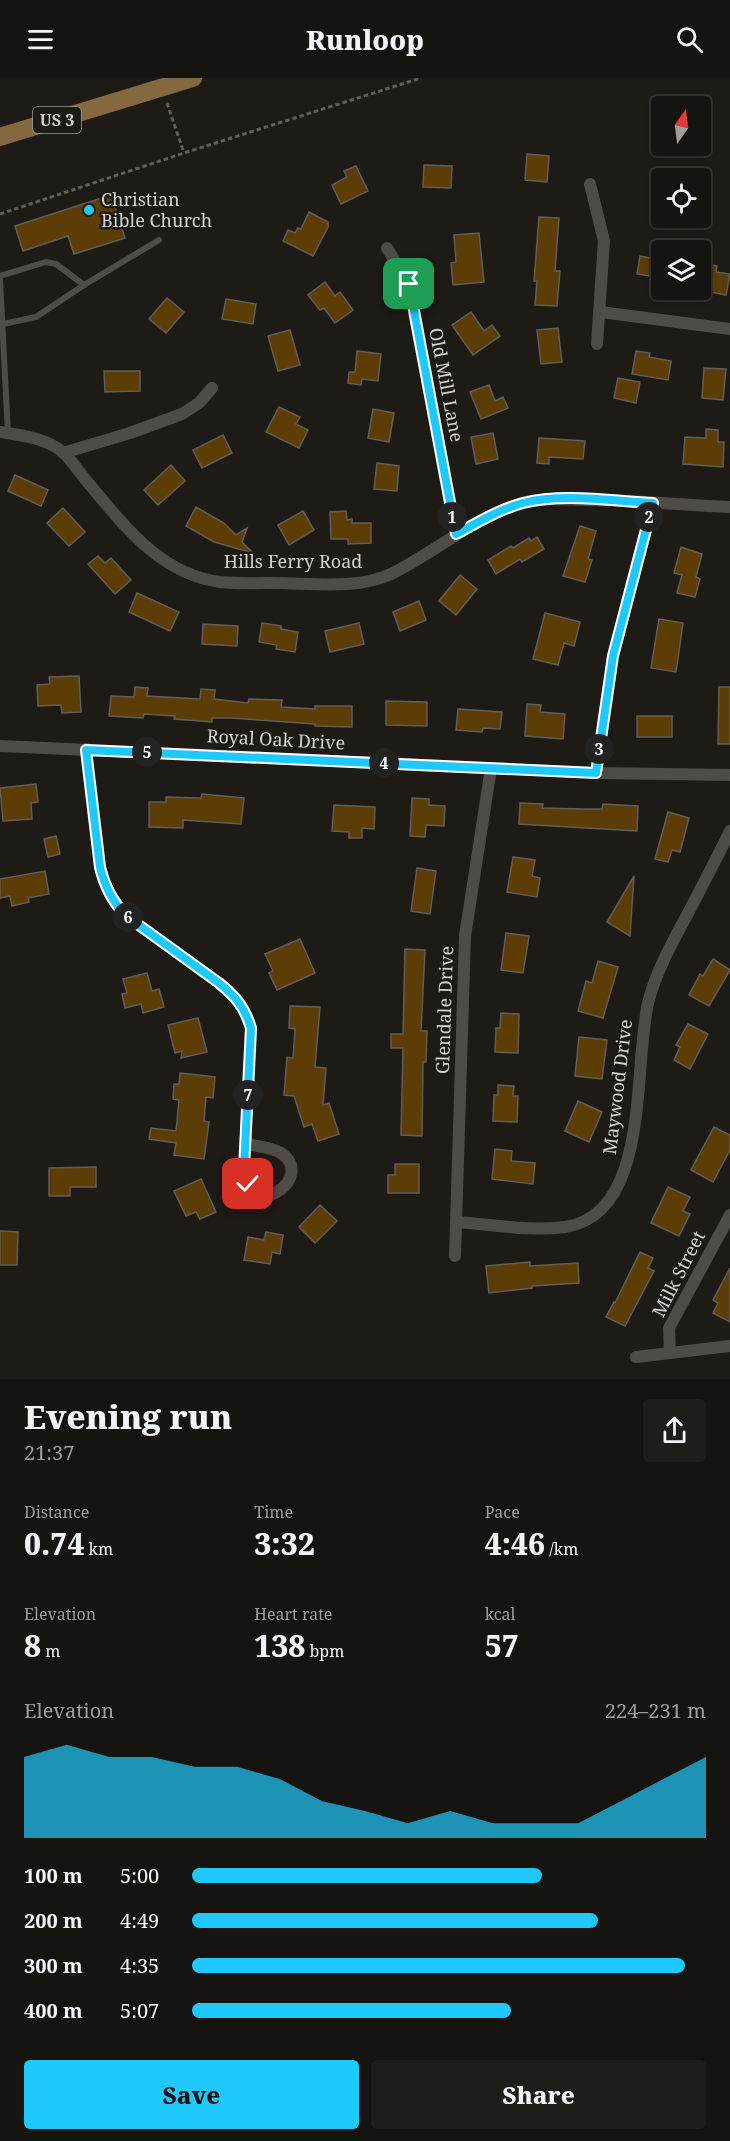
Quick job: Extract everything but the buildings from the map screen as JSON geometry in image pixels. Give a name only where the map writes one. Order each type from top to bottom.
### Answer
[{"type":"main road","name":"US 3","points":[[0,137],[193,78]]},
{"type":"street","points":[[590,184],[604,241],[597,344]]},
{"type":"street","name":"Old Mill Lane","points":[[387,248],[409,284],[456,534]]},
{"type":"street","points":[[600,312],[730,329]]},
{"type":"street","points":[[63,453],[130,434],[182,414],[199,403],[212,388]]},
{"type":"street","name":"Hills Ferry Road","points":[[4,433],[48,444],[63,453],[106,504],[154,555],[187,574],[222,582],[334,584],[370,580],[388,575],[421,558],[456,534],[507,508],[525,502],[562,499],[730,507]]},
{"type":"street","points":[[596,773],[613,656],[653,503]]},
{"type":"street","name":"Royal Oak Drive","points":[[0,746],[596,773],[730,775]]},
{"type":"street","points":[[86,750],[100,867],[104,885],[114,902],[125,915],[219,983],[246,1010],[251,1028],[244,1169],[248,1184],[253,1190],[268,1195],[282,1190],[290,1177],[289,1163],[285,1156],[272,1149],[246,1144]]},
{"type":"street","name":"Glendale Drive","points":[[454,1256],[465,936],[491,768]]},
{"type":"street","name":"Maywood Drive","points":[[456,1222],[565,1227],[583,1222],[598,1212],[610,1198],[627,1166],[634,1130],[645,1019],[654,982],[730,831]]},
{"type":"street","name":"Milk Street","points":[[670,1353],[669,1328],[730,1215]]},
{"type":"street","points":[[636,1357],[730,1346]]},
{"type":"lane","points":[[3,324],[36,317],[159,240]]},
{"type":"lane","points":[[4,433],[3,324],[0,278],[46,262],[56,264],[84,285]]},
{"type":"path","points":[[0,214],[421,78]]},
{"type":"path","points":[[164,97],[184,153]]},
{"type":"place","name":"Christian Bible Church","points":[[89,210]]},
{"type":"route","points":[[248,1184],[244,1169],[251,1028],[246,1010],[219,983],[125,915],[114,902],[104,885],[100,867],[86,750],[596,773],[613,656],[653,503],[562,499],[525,502],[507,508],[456,534],[409,284]]}]
